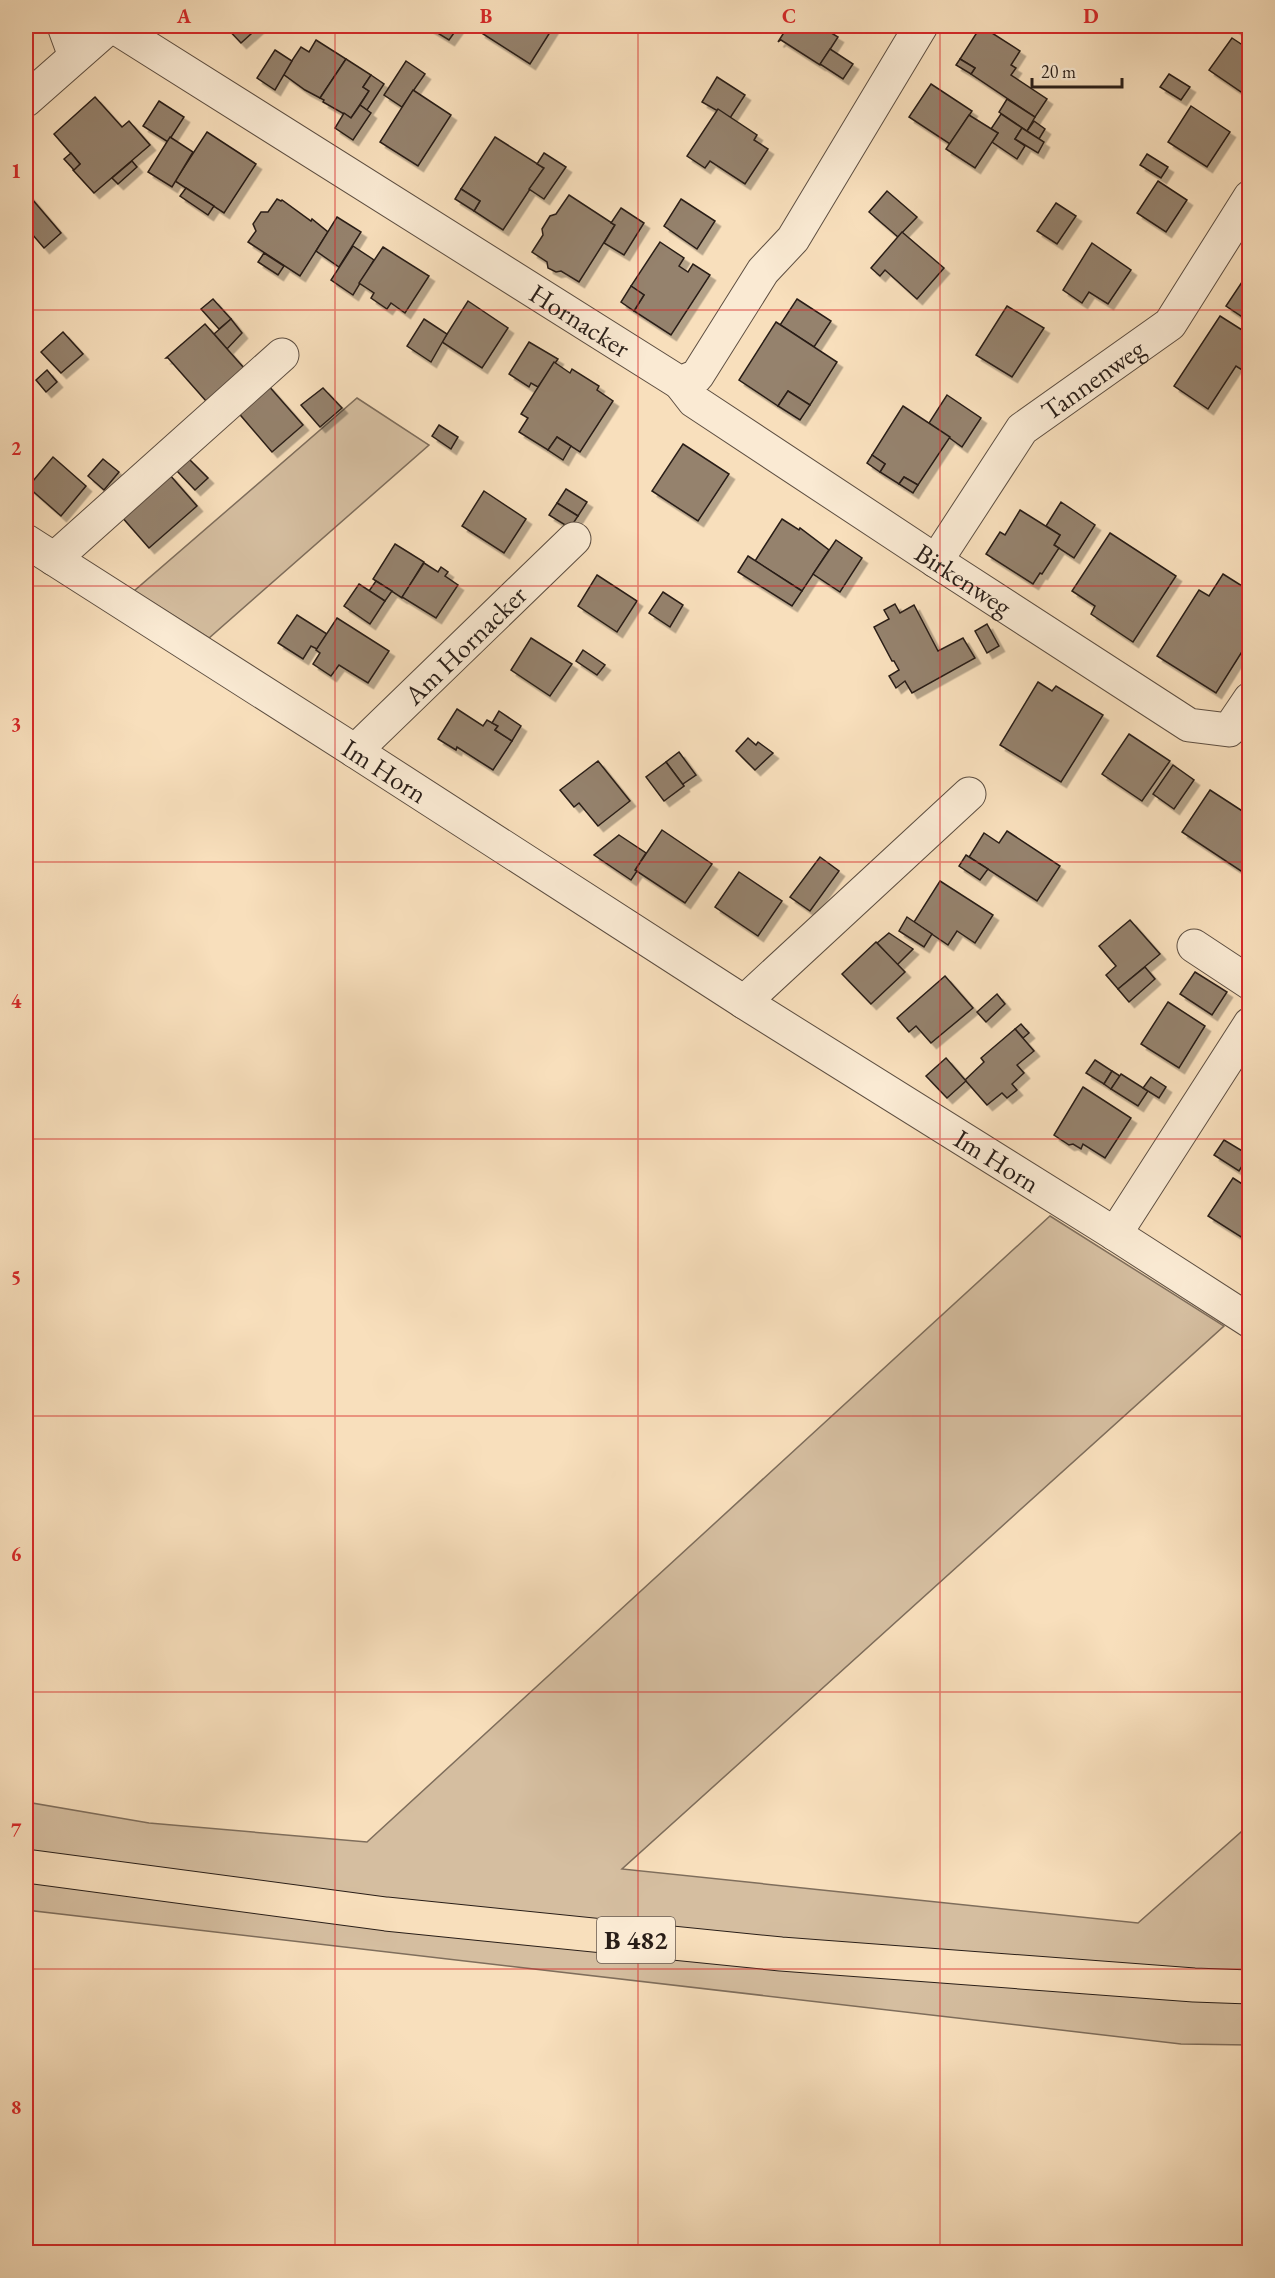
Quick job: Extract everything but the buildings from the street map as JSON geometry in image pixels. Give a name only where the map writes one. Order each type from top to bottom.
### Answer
[{"type":"main road","name":"B 482","points":[[26,1866],[386,1914],[781,1954],[1250,1987]]},
{"type":"street","points":[[64,26],[75,56]]},
{"type":"street","points":[[26,100],[111,26]]},
{"type":"street","name":"Hornacker","points":[[111,26],[680,383]]},
{"type":"street","points":[[680,383],[697,376],[763,271],[793,239],[921,26]]},
{"type":"street","name":"Tannenweg","points":[[936,561],[1022,429],[1170,324],[1250,197]]},
{"type":"street","points":[[54,560],[282,355]]},
{"type":"street","name":"Birkenweg","points":[[680,383],[694,401],[1189,725],[1229,730],[1250,699]]},
{"type":"street","name":"Am Hornacker","points":[[355,751],[574,539]]},
{"type":"street","name":"Im Horn","points":[[26,542],[744,1002],[1250,1321]]},
{"type":"street","points":[[744,1002],[969,794]]},
{"type":"street","points":[[1194,946],[1250,983]]},
{"type":"street","points":[[1115,1234],[1250,1024]]},
{"type":"shaded area","points":[[357,398],[429,445],[209,638],[134,591]]},
{"type":"shaded area","points":[[1050,1216],[1224,1326],[622,1869],[1138,1923],[1249,1825],[1249,2045],[1181,2044],[26,1910],[26,1802],[149,1823],[367,1842]]}]
